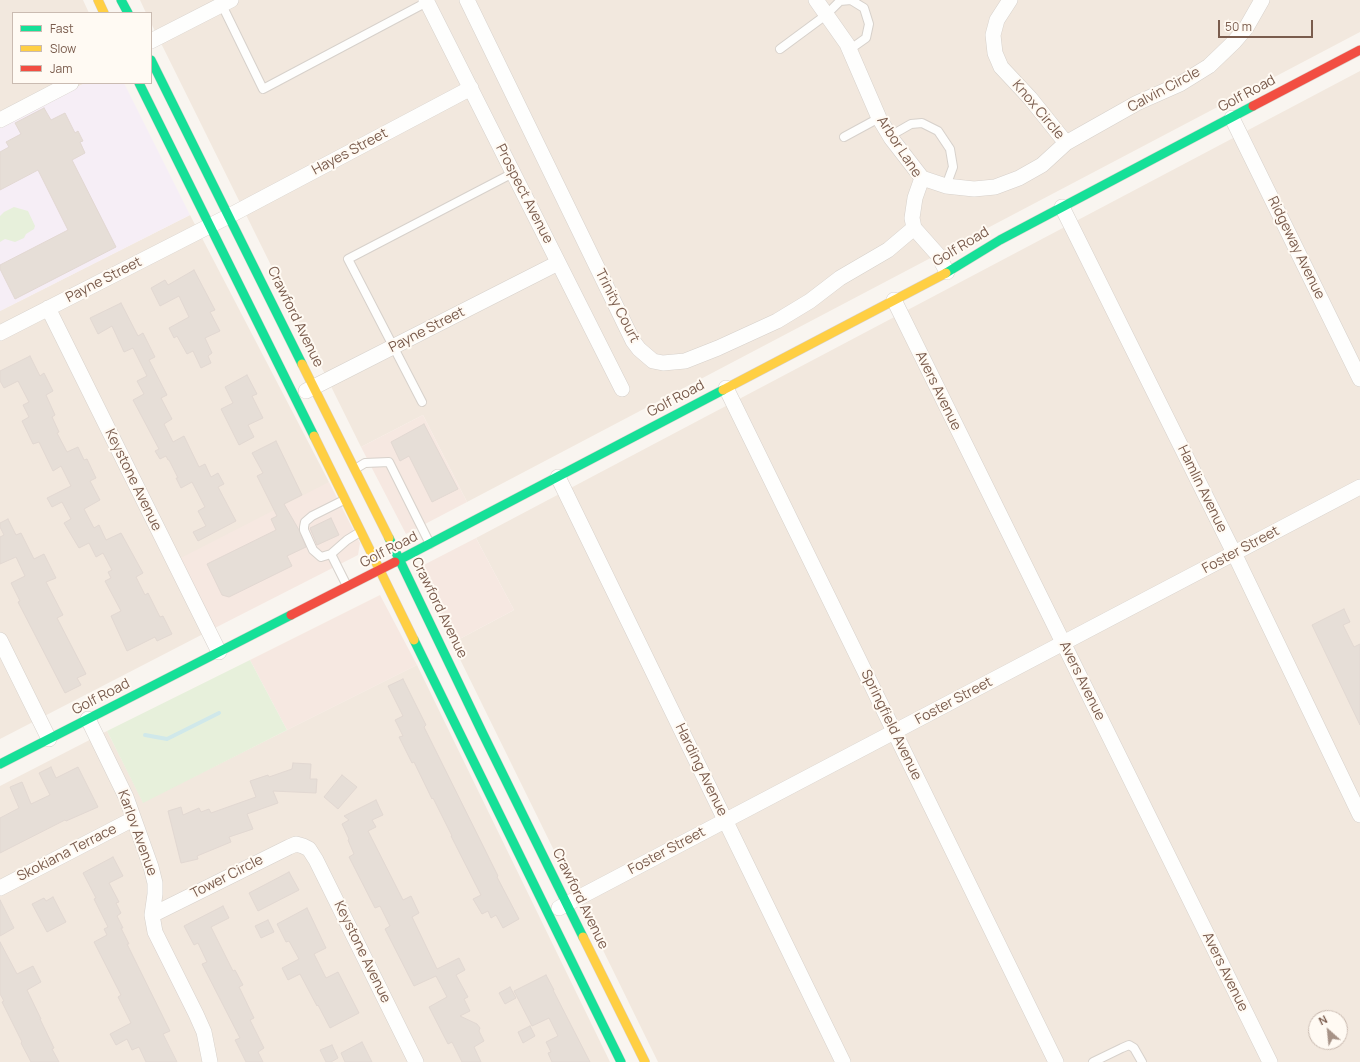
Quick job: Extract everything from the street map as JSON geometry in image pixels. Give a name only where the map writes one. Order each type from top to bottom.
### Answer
[{"type":"main road","points":[[98,0],[104,12]]},
{"type":"main road","points":[[121,0],[127,12]]},
{"type":"main road","name":"Golf Road","points":[[0,764],[400,560],[947,272],[1000,240],[1360,50]]},
{"type":"main road","name":"Crawford Avenue","points":[[152,62],[400,560],[644,1062]]},
{"type":"main road","points":[[139,84],[361,531],[621,1062]]},
{"type":"street","name":"Trinity Court","points":[[467,0],[633,341],[642,353],[653,360],[663,363],[685,361],[718,348],[777,321],[810,301],[840,278],[888,250],[914,228]]},
{"type":"street","name":"Arbor Lane","points":[[816,0],[847,44],[879,118],[890,136],[922,178],[915,198],[912,218],[914,228]]},
{"type":"street","name":"Knox Circle","points":[[922,178],[946,186],[974,189],[995,187],[1019,178],[1042,165],[1066,143],[1030,98],[1001,67],[995,53],[993,35],[997,20],[1010,0]]},
{"type":"street","name":"Calvin Circle","points":[[1066,143],[1137,103],[1180,84],[1209,66],[1226,51],[1246,28],[1262,0]]},
{"type":"street","name":"Prospect Avenue","points":[[427,1],[622,389]]},
{"type":"street","points":[[152,41],[225,2]]},
{"type":"street","points":[[0,120],[69,84]]},
{"type":"street","name":"Hayes Street","points":[[229,216],[471,88]]},
{"type":"street","name":"Ridgeway Avenue","points":[[1232,118],[1360,379]]},
{"type":"street","name":"Hamlin Avenue","points":[[1062,207],[1234,553],[1360,816]]},
{"type":"street","name":"Payne Street","points":[[0,333],[229,216]]},
{"type":"street","points":[[914,228],[938,255],[947,272]]},
{"type":"street","name":"Payne Street","points":[[295,397],[558,263]]},
{"type":"street","name":"Avers Avenue","points":[[894,300],[1270,1062]]},
{"type":"street","name":"Keystone Avenue","points":[[48,308],[219,652]]},
{"type":"street","name":"Springfield Avenue","points":[[726,388],[1056,1062]]},
{"type":"street","name":"Harding Avenue","points":[[558,477],[843,1062]]},
{"type":"street","name":"Foster Street","points":[[548,914],[1360,487]]},
{"type":"street","points":[[0,640],[49,739]]},
{"type":"street","name":"Karlov Avenue","points":[[88,719],[126,797],[151,867],[155,883],[152,915],[155,932],[204,1032],[210,1062]]},
{"type":"street","name":"Skokiana Terrace","points":[[0,888],[133,819]]},
{"type":"street","name":"Tower Circle","points":[[152,915],[283,849],[296,844],[303,846]]},
{"type":"street","name":"Keystone Avenue","points":[[303,846],[309,848],[316,860],[416,1062]]},
{"type":"lane","points":[[780,49],[826,15],[840,2],[851,0],[864,8],[869,24],[866,38],[849,50]]},
{"type":"lane","points":[[225,2],[263,89],[427,1]]},
{"type":"lane","points":[[844,138],[879,118]]},
{"type":"lane","points":[[890,136],[911,124],[922,123],[938,131],[950,149],[953,167],[946,186]]},
{"type":"lane","points":[[422,402],[348,259],[513,173]]},
{"type":"lane","points":[[355,469],[365,463],[389,462],[430,544]]},
{"type":"lane","points":[[345,499],[312,516],[305,522],[304,530],[313,550],[321,557],[330,554],[361,531]]},
{"type":"lane","points":[[330,554],[347,587]]},
{"type":"lane","points":[[1093,1062],[1129,1046],[1134,1048],[1142,1062]]},
{"type":"shaded area","points":[[0,0],[83,0],[89,12],[12,12],[12,84],[83,84],[0,126]]},
{"type":"shaded area","points":[[140,0],[1360,0],[1360,32],[467,502],[423,415],[361,447],[152,25],[152,12],[146,12]]},
{"type":"shaded area","points":[[1360,71],[1360,1062],[658,1062],[452,643],[514,610],[476,538]]},
{"type":"shaded area","points":[[83,84],[124,84],[190,215],[0,311],[0,126]]},
{"type":"shaded area","points":[[190,215],[329,482],[207,632],[0,739],[0,311]]},
{"type":"shaded area","points":[[423,415],[467,502],[406,534],[361,447]]},
{"type":"shaded area","points":[[329,482],[360,543],[358,555],[207,632],[171,563]]},
{"type":"shaded area","points":[[476,538],[514,610],[452,643],[414,570]]},
{"type":"shaded area","points":[[380,595],[417,665],[287,730],[250,660]]},
{"type":"shaded area","points":[[417,665],[610,1062],[0,1062],[0,786],[107,731],[143,802]]},
{"type":"green space","points":[[14,207],[28,211],[35,226],[34,229],[26,234],[24,238],[15,242],[5,239],[0,242],[0,216],[4,212]]},
{"type":"green space","points":[[250,660],[287,730],[143,803],[107,731]]},
{"type":"building","points":[[44,108],[51,120],[65,113],[75,133],[78,131],[83,141],[80,142],[85,153],[72,160],[116,247],[15,299],[0,269],[0,265],[68,230],[38,170],[0,190],[0,152],[9,147],[6,142],[21,134],[15,123]]},
{"type":"building","points":[[194,270],[215,310],[210,312],[220,331],[205,338],[212,353],[208,356],[211,363],[201,368],[193,351],[187,354],[177,336],[174,338],[169,328],[189,317],[179,296],[160,306],[151,288],[165,280],[168,285]]},
{"type":"building","points":[[121,303],[138,336],[143,333],[155,357],[149,360],[167,395],[161,398],[172,419],[164,424],[173,442],[184,436],[199,467],[205,464],[211,477],[218,473],[224,484],[218,487],[236,521],[198,541],[193,532],[206,526],[198,511],[205,507],[192,482],[181,488],[169,460],[166,456],[160,459],[155,451],[159,449],[133,400],[144,394],[137,381],[147,376],[133,348],[124,352],[112,326],[98,334],[90,318]]},
{"type":"building","points":[[30,356],[40,376],[44,373],[53,391],[46,395],[55,415],[52,417],[59,432],[57,433],[67,452],[78,447],[84,460],[87,459],[96,478],[90,481],[100,500],[84,509],[94,528],[99,525],[106,540],[121,533],[143,573],[136,577],[145,595],[148,593],[160,617],[163,616],[172,634],[157,641],[155,637],[127,651],[111,616],[121,611],[105,581],[111,578],[108,572],[112,570],[103,553],[96,557],[89,543],[79,548],[64,523],[71,519],[62,502],[52,507],[47,498],[71,486],[61,466],[53,471],[39,442],[33,444],[22,421],[29,417],[23,405],[29,402],[18,381],[4,388],[0,381],[0,371]]},
{"type":"building","points":[[247,375],[257,394],[252,396],[263,418],[248,425],[254,437],[239,445],[221,409],[233,403],[225,387]]},
{"type":"building","points":[[424,424],[458,489],[432,502],[409,456],[400,461],[391,442]]},
{"type":"building","points":[[276,441],[302,495],[284,504],[299,530],[306,547],[287,556],[292,566],[229,597],[222,595],[207,564],[276,530],[271,519],[277,516],[257,476],[263,473],[252,453]]},
{"type":"building","points":[[331,518],[339,535],[317,545],[310,528]]},
{"type":"building","points":[[8,519],[16,535],[21,533],[34,559],[44,554],[56,578],[46,582],[63,615],[57,618],[86,674],[77,678],[81,685],[65,693],[18,602],[20,601],[11,583],[25,576],[16,557],[0,564],[0,537],[4,535],[0,527],[0,523]]},
{"type":"building","points":[[1344,609],[1350,622],[1343,625],[1354,647],[1360,644],[1360,725],[1312,625]]},
{"type":"building","points":[[403,679],[426,725],[424,727],[519,919],[503,928],[496,915],[491,918],[488,911],[482,914],[473,899],[481,895],[433,798],[432,799],[414,762],[412,763],[399,737],[403,736],[395,720],[403,716],[388,686]]},
{"type":"building","points":[[293,763],[311,764],[310,779],[317,779],[316,793],[273,791],[278,803],[247,814],[253,829],[229,837],[231,842],[197,856],[198,859],[181,863],[168,811],[181,807],[183,815],[199,808],[201,812],[209,809],[211,813],[256,797],[250,781],[268,775],[269,777],[292,769]]},
{"type":"building","points":[[51,767],[56,778],[78,767],[98,807],[66,821],[65,820],[0,853],[0,818],[19,808],[10,787],[22,782],[31,804],[50,795],[39,773]]},
{"type":"building","points":[[342,775],[357,787],[338,809],[324,797]]},
{"type":"building","points":[[376,800],[383,815],[372,820],[376,827],[368,831],[403,900],[411,896],[419,913],[412,917],[437,969],[459,958],[465,970],[456,975],[468,997],[464,999],[470,1011],[460,1016],[477,1024],[480,1028],[479,1031],[484,1041],[474,1047],[481,1062],[462,1062],[452,1042],[448,1044],[429,1007],[447,997],[436,976],[414,986],[385,929],[390,926],[380,906],[375,908],[349,857],[354,854],[342,824],[349,820],[344,816]]},
{"type":"building","points":[[113,857],[123,876],[109,883],[119,902],[116,903],[121,913],[117,916],[129,944],[127,944],[170,1031],[163,1034],[177,1062],[146,1062],[139,1047],[132,1050],[127,1039],[116,1045],[110,1034],[131,1023],[118,997],[121,995],[94,942],[107,935],[104,929],[108,927],[94,899],[96,898],[83,873]]},
{"type":"building","points":[[289,872],[299,890],[258,911],[249,893]]},
{"type":"building","points":[[53,897],[66,922],[47,932],[32,904],[44,898],[46,901]]},
{"type":"building","points":[[0,900],[14,928],[0,936]]},
{"type":"building","points":[[223,906],[229,918],[211,927],[233,971],[235,970],[243,985],[239,987],[254,1018],[250,1020],[264,1048],[258,1052],[263,1062],[246,1062],[235,1040],[240,1038],[202,964],[207,962],[198,943],[194,945],[184,926]]},
{"type":"building","points":[[307,908],[326,948],[314,954],[326,978],[338,972],[359,1013],[330,1028],[300,974],[288,980],[282,968],[299,959],[289,941],[286,942],[277,924]]},
{"type":"building","points":[[268,920],[274,932],[261,938],[255,926]]},
{"type":"building","points":[[0,942],[17,974],[33,966],[41,982],[27,990],[59,1062],[31,1062],[21,1043],[22,1042],[2,1002],[4,1001],[0,994]]},
{"type":"building","points":[[546,975],[590,1062],[552,1062],[548,1053],[551,1052],[546,1042],[558,1036],[549,1018],[532,1026],[514,991]]},
{"type":"building","points":[[510,987],[516,998],[505,1004],[499,993]]},
{"type":"building","points":[[530,1026],[535,1036],[523,1043],[518,1032]]},
{"type":"building","points":[[362,1042],[372,1062],[345,1062],[341,1053]]},
{"type":"building","points":[[332,1045],[338,1058],[331,1062],[326,1062],[320,1050]]},
{"type":"waterway","points":[[145,735],[167,739],[219,713]]},
{"type":"traffic: fast","points":[[121,0],[127,12]]},
{"type":"traffic: fast","points":[[152,62],[302,364]]},
{"type":"traffic: fast","points":[[139,84],[314,436]]},
{"type":"traffic: fast","points":[[946,273],[1000,240],[1253,106]]},
{"type":"traffic: fast","points":[[395,562],[723,390]]},
{"type":"traffic: fast","points":[[389,538],[583,937]]},
{"type":"traffic: fast","points":[[0,764],[291,615]]},
{"type":"traffic: fast","points":[[414,640],[621,1062]]},
{"type":"traffic: slow","points":[[98,0],[104,12]]},
{"type":"traffic: slow","points":[[723,390],[946,273]]},
{"type":"traffic: slow","points":[[302,364],[389,538]]},
{"type":"traffic: slow","points":[[314,436],[414,640]]},
{"type":"traffic: slow","points":[[583,937],[645,1062]]},
{"type":"traffic: jam","points":[[1253,106],[1360,50]]},
{"type":"traffic: jam","points":[[291,615],[395,562]]}]
